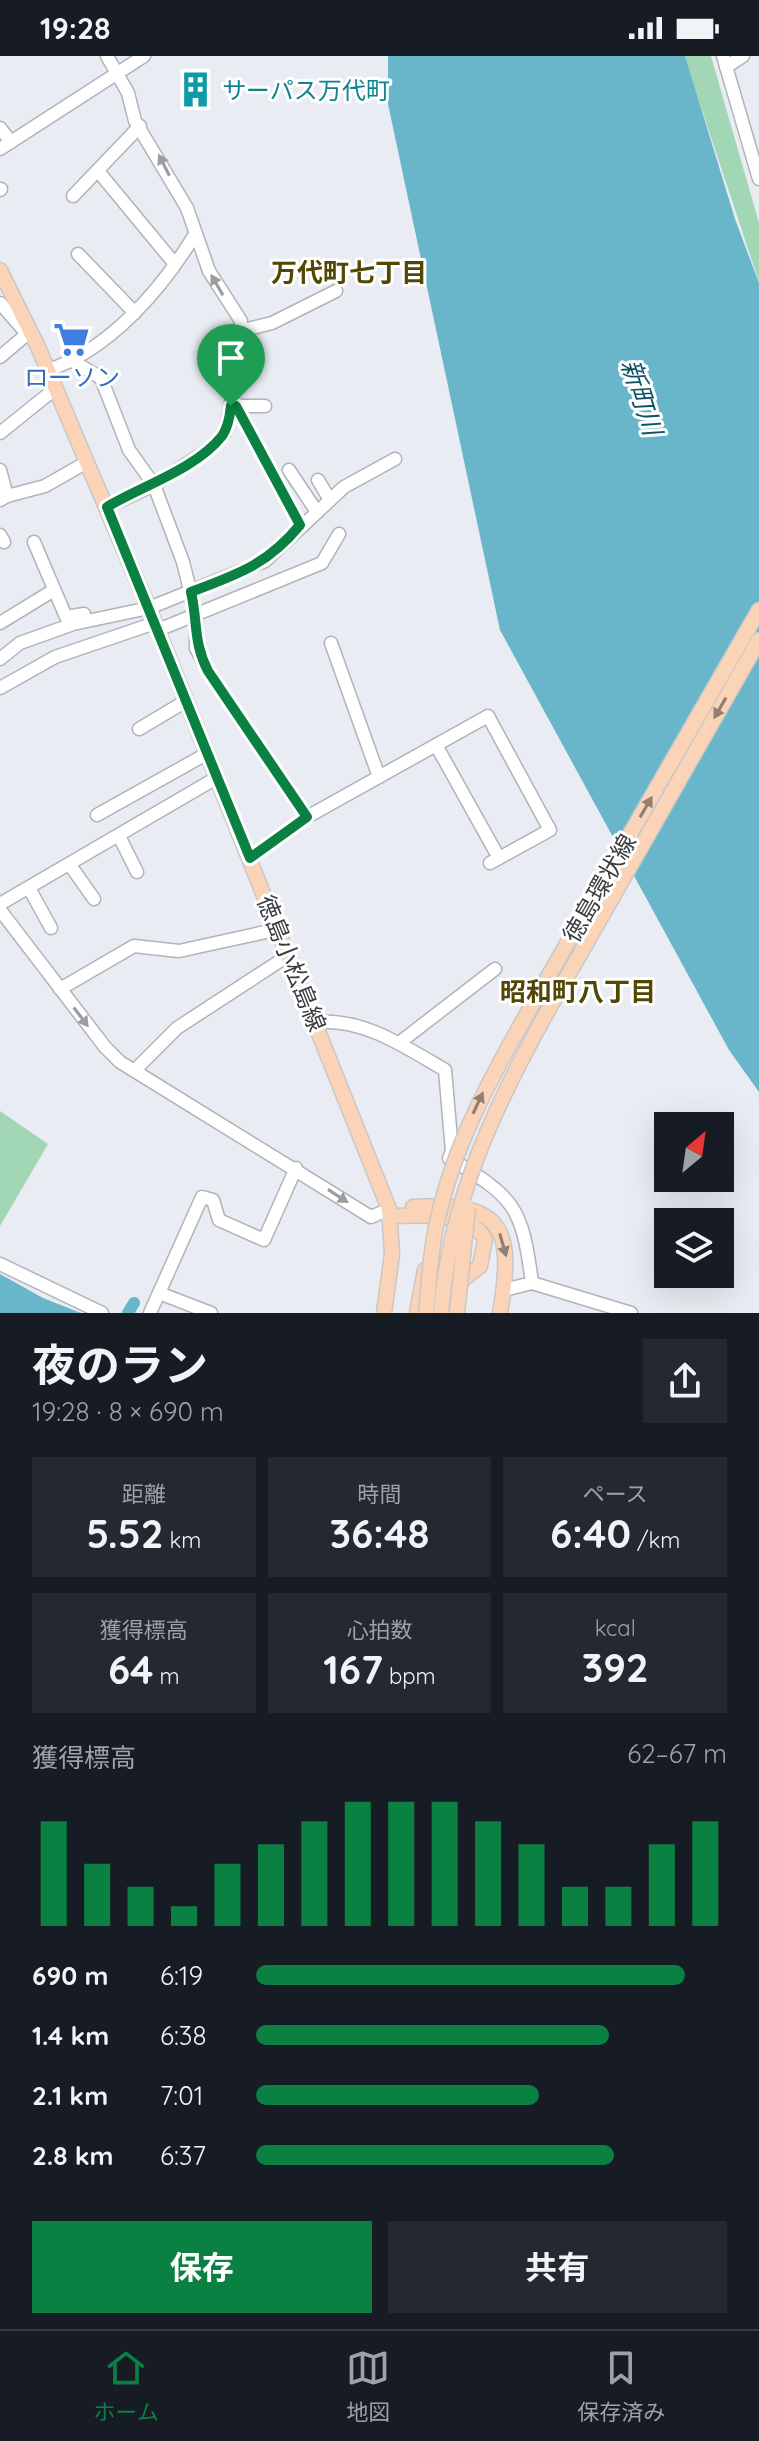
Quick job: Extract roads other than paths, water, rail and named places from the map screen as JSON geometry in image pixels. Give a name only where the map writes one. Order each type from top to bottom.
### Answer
[{"type":"main road","name":"徳島小松島線","points":[[0,270],[38,347],[107,507],[279,929],[390,1213],[392,1254],[384,1313]]},
{"type":"main road","name":"徳島環状線","points":[[421,1313],[435,1230],[452,1168],[483,1094],[759,610]]},
{"type":"main road","name":"徳島環状線","points":[[441,1313],[458,1214],[493,1115],[537,1029],[759,640]]},
{"type":"main road","points":[[457,1313],[460,1259],[471,1191],[493,1115]]},
{"type":"main road","points":[[390,1213],[452,1206],[486,1216],[495,1223],[506,1249],[500,1313]]},
{"type":"main road","points":[[390,1213],[448,1218],[475,1226],[485,1239],[480,1266],[421,1313]]},
{"type":"street","points":[[107,56],[119,74],[140,126],[187,208],[194,236],[209,271],[241,321],[234,406],[225,433],[208,450],[154,485],[107,507]]},
{"type":"street","points":[[0,128],[5,146],[144,56]]},
{"type":"street","points":[[743,56],[724,62],[759,179]]},
{"type":"street","points":[[73,196],[140,126]]},
{"type":"street","points":[[98,171],[174,263]]},
{"type":"street","points":[[48,370],[74,362],[114,334],[135,313],[194,236]]},
{"type":"street","points":[[78,254],[135,313]]},
{"type":"street","points":[[240,331],[272,323],[336,291]]},
{"type":"street","points":[[0,303],[38,347]]},
{"type":"street","points":[[0,357],[27,334]]},
{"type":"street","points":[[74,362],[101,378],[132,458],[154,485],[191,592],[196,614],[196,648],[208,671],[307,817]]},
{"type":"street","points":[[0,433],[56,388]]},
{"type":"street","points":[[234,406],[265,406]]},
{"type":"street","points":[[234,406],[300,525]]},
{"type":"street","points":[[34,542],[66,617],[118,609],[191,592],[265,561],[344,487],[395,459]]},
{"type":"street","points":[[0,470],[4,498],[45,486],[87,462]]},
{"type":"street","points":[[289,470],[317,512]]},
{"type":"street","points":[[318,480],[330,500]]},
{"type":"street","points":[[0,688],[55,657],[196,614],[322,563],[339,534]]},
{"type":"street","points":[[265,561],[272,581]]},
{"type":"street","points":[[0,623],[54,590]]},
{"type":"street","points":[[0,659],[20,643],[146,602]]},
{"type":"street","points":[[331,643],[379,777]]},
{"type":"street","points":[[139,729],[186,701]]},
{"type":"street","points":[[250,858],[307,817],[379,777],[436,745],[488,716],[550,830],[494,861],[436,745]]},
{"type":"street","points":[[97,815],[208,753]]},
{"type":"street","points":[[0,904],[218,777]]},
{"type":"street","points":[[119,836],[137,872]]},
{"type":"street","points":[[70,865],[94,899]]},
{"type":"street","points":[[29,888],[51,928]]},
{"type":"street","points":[[0,910],[105,1047],[135,1070],[371,1217],[390,1213]]},
{"type":"street","points":[[60,989],[134,946],[179,951],[279,929]]},
{"type":"street","points":[[135,1070],[177,1028],[289,955]]},
{"type":"street","points":[[399,1043],[495,969]]},
{"type":"street","points":[[316,1022],[339,1020],[399,1043],[445,1070],[451,1134],[449,1158],[485,1180],[519,1213],[532,1283]]},
{"type":"street","points":[[150,1313],[202,1197],[213,1200],[219,1220],[264,1240],[296,1168]]},
{"type":"street","points":[[0,1264],[102,1313]]},
{"type":"street","points":[[504,1290],[532,1283],[631,1313]]},
{"type":"street","points":[[159,1293],[211,1313]]},
{"type":"water","name":"新町川","points":[[388,56],[685,56],[735,219],[759,283],[759,1092],[729,1050],[500,630],[388,104]]},
{"type":"water","points":[[0,1274],[43,1298],[81,1313],[0,1313]]},
{"type":"waterway","points":[[128,1313],[134,1303]]},
{"type":"place","name":"サーパス万代町","points":[[196,90]]},
{"type":"place","name":"ローソン","points":[[72,340]]},
{"type":"district","name":"万代町七丁目","points":[[349,272]]},
{"type":"district","name":"昭和町八丁目","points":[[578,991]]}]
